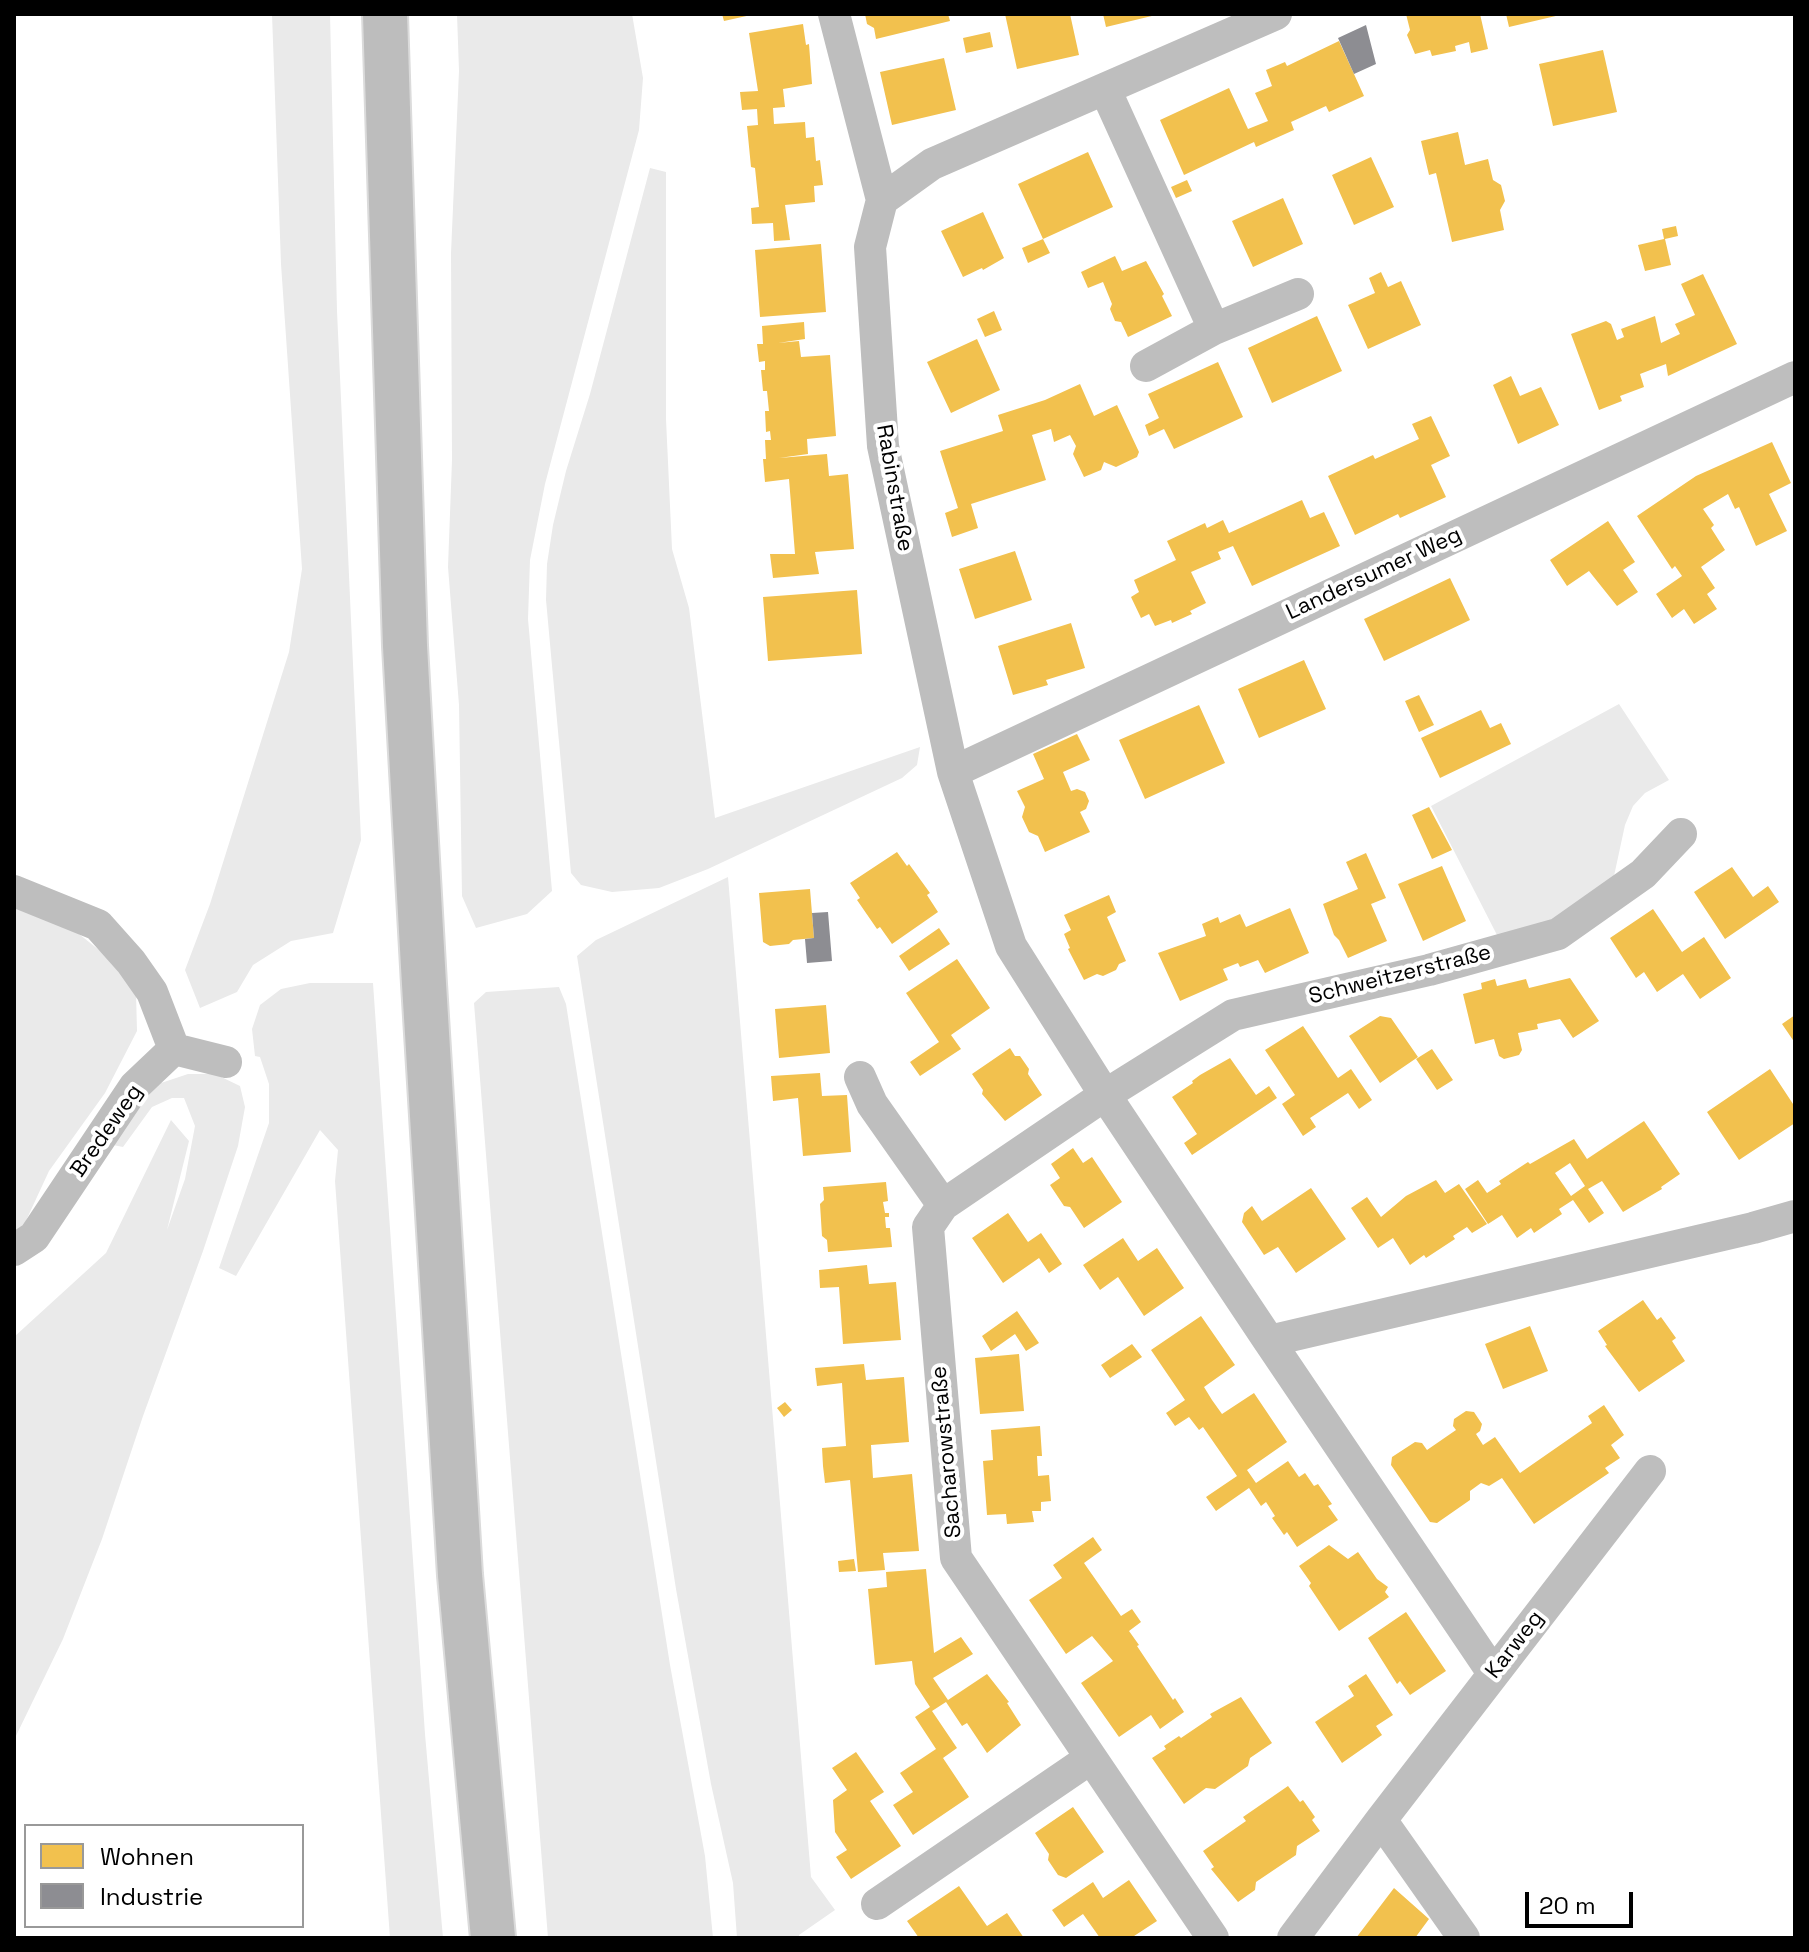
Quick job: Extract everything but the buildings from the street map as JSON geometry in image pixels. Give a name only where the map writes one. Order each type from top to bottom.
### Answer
[{"type":"highway","points":[[385,14],[405,646],[460,1575],[493,1938]]},
{"type":"street","name":"Rabinstraße","points":[[834,14],[882,200],[870,247],[883,446],[953,772]]},
{"type":"street","points":[[882,200],[932,164],[1276,14]]},
{"type":"street","points":[[1105,89],[1214,329]]},
{"type":"street","points":[[1146,366],[1214,329],[1298,294]]},
{"type":"street","name":"Landersumer Weg","points":[[953,772],[1795,377]]},
{"type":"street","points":[[953,772],[1011,946],[1105,1095],[1493,1673]]},
{"type":"street","name":"Schweitzerstraße","points":[[1105,1095],[1233,1015],[1429,970],[1558,934],[1643,874],[1681,834]]},
{"type":"street","points":[[14,891],[98,925],[131,962],[152,992],[174,1049],[226,1062]]},
{"type":"street","name":"Bredeweg","points":[[14,1250],[34,1237],[135,1086],[174,1049]]},
{"type":"street","points":[[860,1077],[872,1104],[943,1205],[1105,1095]]},
{"type":"street","name":"Sacharowstraße","points":[[943,1205],[928,1227],[956,1558],[1213,1938]]},
{"type":"street","points":[[1269,1341],[1795,1216]]},
{"type":"street","name":"Karweg","points":[[1293,1938],[1650,1471]]},
{"type":"street","points":[[877,1904],[1091,1758]]},
{"type":"street","points":[[1381,1820],[1464,1938]]},
{"type":"shaded area","points":[[272,14],[330,14],[337,311],[361,840],[333,933],[291,941],[253,965],[237,992],[200,1008],[185,970],[210,904],[289,652],[302,569],[281,264]]},
{"type":"shaded area","points":[[457,14],[632,14],[643,78],[639,130],[545,484],[530,560],[528,619],[552,891],[527,914],[476,928],[462,896],[459,705],[448,567],[452,460],[451,253],[459,71]]},
{"type":"shaded area","points":[[650,168],[666,172],[666,419],[672,549],[689,608],[715,818],[920,747],[917,765],[902,778],[708,869],[659,888],[612,892],[581,885],[571,873],[546,600],[547,564],[566,471],[590,394]]},
{"type":"shaded area","points":[[1619,704],[1669,780],[1645,793],[1633,806],[1625,825],[1614,876],[1547,923],[1497,935],[1431,806]]},
{"type":"shaded area","points":[[728,877],[811,1877],[835,1910],[799,1938],[737,1938],[733,1883],[711,1784],[676,1589],[577,956],[596,940]]},
{"type":"shaded area","points":[[14,901],[69,926],[109,958],[136,993],[137,1031],[105,1093],[49,1171],[24,1225],[14,1231]]},
{"type":"shaded area","points":[[310,983],[373,983],[425,1734],[443,1938],[390,1938],[335,1181],[338,1150],[320,1130],[236,1276],[219,1268],[269,1123],[269,1084],[260,1057],[255,1056],[252,1029],[260,1005],[281,989]]},
{"type":"shaded area","points":[[559,987],[566,1004],[670,1665],[705,1856],[713,1938],[548,1938],[474,1003],[486,992]]},
{"type":"shaded area","points":[[188,1074],[215,1074],[240,1086],[245,1107],[238,1146],[102,1539],[63,1639],[14,1740],[14,1337],[106,1253],[171,1120],[189,1141],[167,1230],[185,1179],[195,1126],[184,1098],[172,1098],[152,1107],[123,1147],[113,1145],[152,1086]]}]
